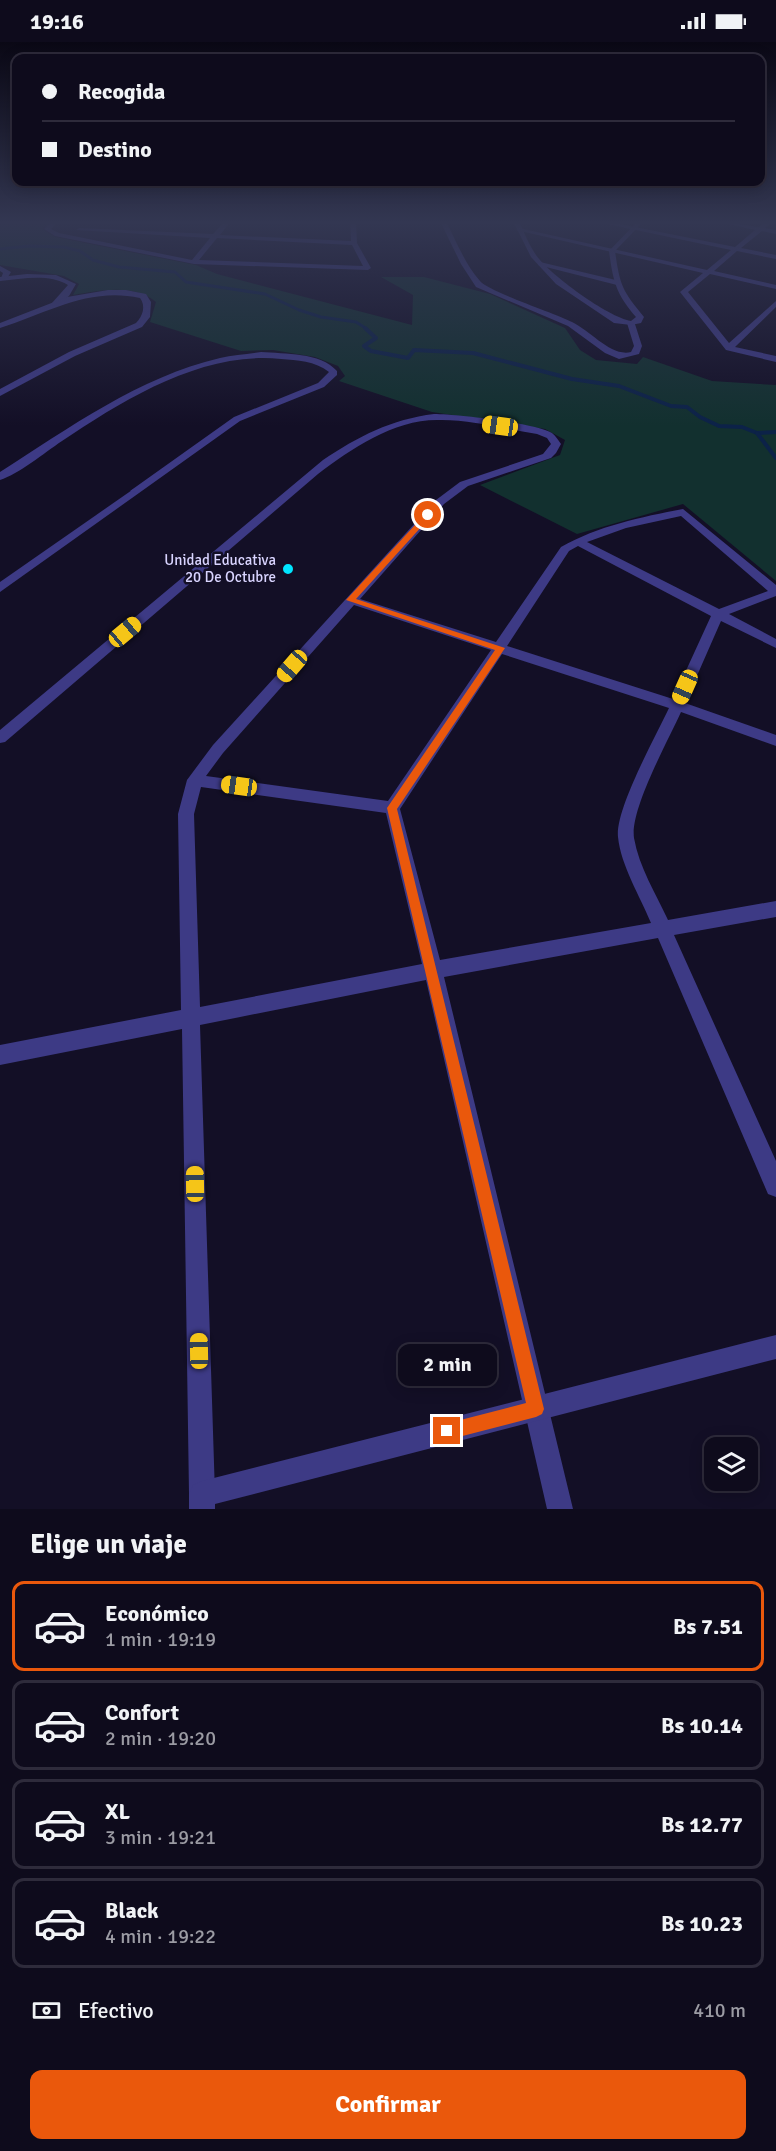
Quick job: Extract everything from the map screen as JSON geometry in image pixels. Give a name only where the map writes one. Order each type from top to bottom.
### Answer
[{"type":"street","points":[[56,303],[70,289]]},
{"type":"street","points":[[490,289],[571,324],[608,351],[622,357],[635,354],[638,346],[631,323]]},
{"type":"street","points":[[570,289],[611,318],[631,323],[638,321],[640,316],[624,299],[620,289]]},
{"type":"street","points":[[687,289],[684,292],[729,348],[776,359]]},
{"type":"street","points":[[0,326],[56,303],[87,296],[126,293],[143,296],[148,307],[140,325],[72,354],[0,393]]},
{"type":"street","points":[[729,348],[776,303]]},
{"type":"street","points":[[0,477],[126,397],[206,366],[241,356],[266,354],[308,360],[323,364],[333,371],[333,375],[321,385],[237,419],[0,588]]},
{"type":"street","points":[[0,738],[314,472],[357,442],[409,421],[432,417],[539,431],[550,436],[556,444],[547,456],[464,484],[440,502],[218,749],[195,780],[186,814],[202,1501],[536,1409],[776,1347]]},
{"type":"street","points":[[560,1509],[433,970],[392,808],[565,549],[578,541],[650,518],[682,512],[776,591],[718,614],[627,816],[626,836],[631,857],[776,1186]]},
{"type":"street","points":[[578,541],[776,644]]},
{"type":"street","points":[[350,600],[676,705],[776,741]]},
{"type":"street","points":[[195,780],[392,808]]},
{"type":"street","points":[[0,1055],[433,970],[776,909]]},
{"type":"green space","points":[[76,289],[276,289],[412,325],[413,295],[403,289],[472,289],[490,294],[565,328],[580,350],[596,360],[637,364],[643,357],[712,381],[776,385],[776,581],[683,504],[577,534],[480,485],[560,455],[565,440],[545,429],[432,412],[339,381],[345,376],[338,366],[315,357],[273,350],[241,351],[150,322],[156,302],[137,292],[116,290],[73,295]]},
{"type":"waterway","points":[[235,289],[265,294],[299,310],[321,317],[356,322],[367,329]]},
{"type":"waterway","points":[[365,328],[376,338],[364,346],[371,351],[408,358],[414,350],[473,353],[572,379],[619,386],[671,406],[687,407],[700,417],[719,426],[742,427],[757,433]]},
{"type":"waterway","points":[[757,433],[776,432]]},
{"type":"waterway","points":[[757,433],[776,458]]},
{"type":"place","name":"Unidad Educativa 20 De Octubre","points":[[288,569]]},
{"type":"route","points":[[428,515],[350,600],[500,648],[392,808],[536,1409],[447,1431]]}]
